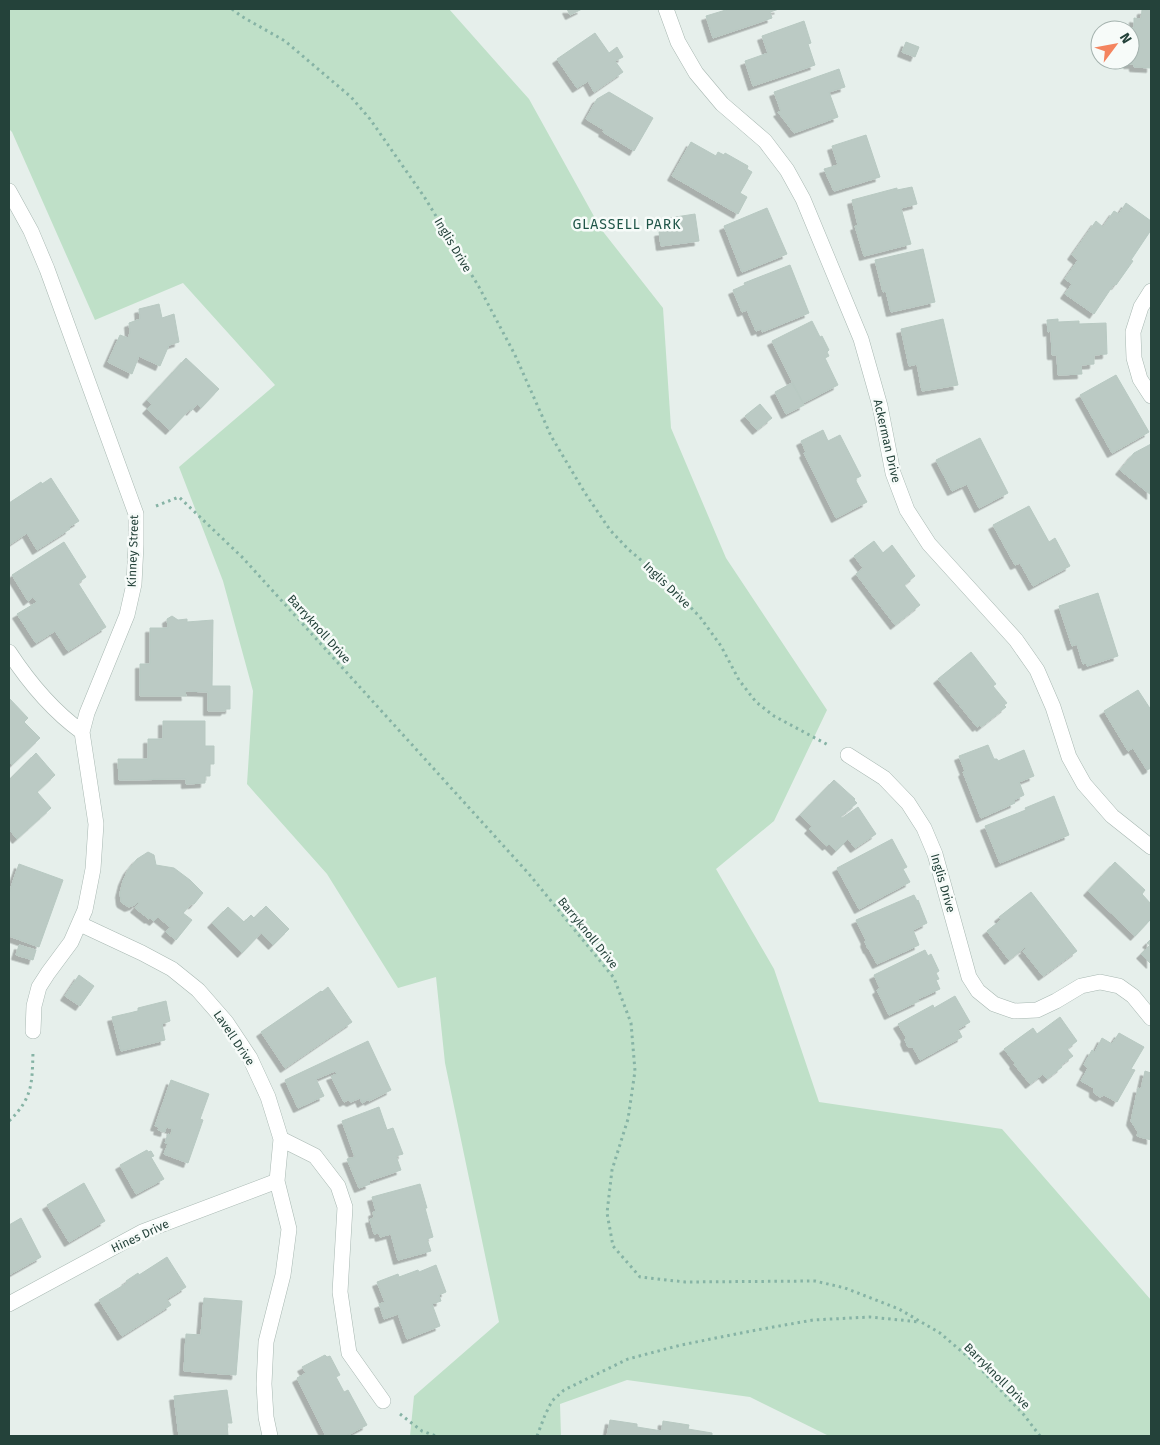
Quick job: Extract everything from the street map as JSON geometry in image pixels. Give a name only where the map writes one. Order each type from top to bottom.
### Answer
[{"type":"street","name":"Ackerman Drive","points":[[666,9],[678,42],[696,73],[722,104],[765,141],[787,170],[803,199],[861,339],[880,406],[893,474],[907,510],[929,544],[1016,640],[1037,670],[1053,707],[1069,757],[1084,784],[1112,816],[1151,847]]},
{"type":"street","name":"Kinney Street","points":[[9,191],[31,232],[47,269],[136,514],[134,584],[127,615],[87,713],[82,732],[96,824],[93,869],[86,910],[80,924]]},
{"type":"street","points":[[1151,291],[1141,307],[1133,332],[1134,358],[1140,379],[1151,396]]},
{"type":"street","points":[[9,654],[51,704],[82,732]]},
{"type":"street","name":"Inglis Drive","points":[[848,755],[884,778],[908,803],[924,828],[935,854],[969,977],[978,990],[994,1004],[1014,1011],[1036,1010],[1056,1002],[1081,986],[1100,982],[1119,986],[1133,996],[1151,1018]]},
{"type":"street","points":[[34,1030],[34,1006],[39,987],[71,942],[80,924]]},
{"type":"street","name":"Lavell Drive","points":[[80,924],[172,969],[198,990],[226,1022],[250,1058],[268,1097],[281,1139],[277,1181],[289,1229],[283,1275],[266,1342],[264,1384],[266,1417],[270,1436]]},
{"type":"street","points":[[281,1139],[315,1156],[338,1186],[345,1207],[340,1292],[349,1353],[383,1401]]},
{"type":"street","name":"Hines Drive","points":[[9,1304],[142,1232],[277,1181]]},
{"type":"path","name":"Inglis Drive","points":[[232,9],[285,41],[351,97],[370,119],[425,198],[479,287],[515,355],[550,436],[610,530],[628,549],[662,578],[700,617],[721,646],[739,680],[756,702],[774,716],[848,755]]},
{"type":"path","name":"Barryknoll Drive","points":[[136,514],[179,497],[243,558],[529,874],[614,978],[631,1023],[635,1071],[628,1119],[612,1170],[607,1213],[613,1246],[640,1277],[685,1282],[815,1281],[845,1288],[890,1305],[940,1333],[974,1362],[1024,1415],[1040,1436]]},
{"type":"path","points":[[9,1121],[20,1110],[32,1084],[34,1030]]},
{"type":"path","points":[[537,1436],[552,1401],[564,1390],[628,1359],[681,1345],[813,1320],[870,1316],[922,1322]]},
{"type":"path","points":[[383,1401],[422,1430],[436,1436]]},
{"type":"green space","points":[[9,9],[449,9],[529,99],[601,229],[663,308],[671,428],[726,558],[827,710],[774,821],[716,869],[774,969],[819,1102],[1002,1129],[1151,1300],[1151,1436],[829,1436],[750,1397],[627,1380],[560,1404],[561,1436],[410,1436],[414,1396],[499,1322],[445,1063],[436,977],[398,988],[327,874],[247,784],[253,691],[223,581],[179,467],[275,385],[183,283],[95,320],[12,132],[9,129]]},
{"type":"building","points":[[567,9],[582,9],[570,15]]},
{"type":"building","points":[[729,9],[779,9],[770,12],[772,18],[713,38],[706,16]]},
{"type":"building","points":[[1151,9],[1151,68],[1140,67],[1140,20],[1134,20],[1134,18],[1141,19],[1142,10]]},
{"type":"building","points":[[804,21],[811,43],[808,44],[815,65],[753,86],[745,61],[768,53],[762,36]]},
{"type":"building","points":[[595,33],[609,53],[617,47],[623,57],[615,61],[623,72],[594,92],[588,81],[577,88],[557,59]]},
{"type":"building","points":[[906,42],[919,47],[915,57],[902,52]]},
{"type":"building","points":[[839,69],[845,87],[829,92],[838,117],[794,133],[778,112],[781,111],[774,92]]},
{"type":"building","points":[[609,92],[653,118],[634,151],[586,119],[597,99]]},
{"type":"building","points":[[866,135],[880,177],[834,191],[824,169],[838,165],[832,146]]},
{"type":"building","points":[[691,142],[716,156],[718,152],[724,155],[725,153],[748,166],[747,169],[752,172],[740,193],[747,197],[738,214],[672,176]]},
{"type":"building","points":[[912,187],[917,204],[901,208],[911,244],[864,256],[855,226],[858,225],[852,200],[897,188],[897,190]]},
{"type":"building","points":[[1126,203],[1151,221],[1151,230],[1131,260],[1133,261],[1116,285],[1114,284],[1094,314],[1065,294],[1072,284],[1065,279],[1078,260],[1072,255],[1096,221],[1103,227],[1114,211],[1119,214]]},
{"type":"building","points":[[767,208],[787,254],[742,272],[724,226]]},
{"type":"building","points":[[695,214],[699,241],[661,246],[659,232],[665,231],[664,224],[670,223],[669,218]]},
{"type":"building","points":[[923,249],[935,302],[891,312],[886,291],[883,292],[875,260]]},
{"type":"building","points":[[790,265],[809,313],[762,332],[761,329],[756,331],[747,310],[742,312],[733,290],[745,285],[744,283]]},
{"type":"building","points":[[159,304],[162,318],[174,314],[179,342],[169,345],[160,366],[139,356],[132,374],[108,362],[120,335],[128,338],[130,333],[129,323],[140,319],[139,309]]},
{"type":"building","points":[[943,319],[958,385],[922,391],[917,364],[909,366],[901,329]]},
{"type":"building","points":[[1058,319],[1058,322],[1079,321],[1079,324],[1106,323],[1107,354],[1094,355],[1094,364],[1081,365],[1082,374],[1058,375],[1057,355],[1052,355],[1051,331],[1048,332],[1047,320]]},
{"type":"building","points":[[812,321],[829,350],[827,352],[829,356],[825,358],[838,385],[803,403],[772,341]]},
{"type":"building","points":[[186,358],[219,389],[201,408],[197,404],[191,411],[190,409],[170,430],[147,409],[152,404],[147,400]]},
{"type":"building","points":[[1116,375],[1149,432],[1112,453],[1080,395]]},
{"type":"building","points":[[792,383],[804,405],[786,414],[775,392]]},
{"type":"building","points":[[760,404],[772,418],[757,430],[745,416]]},
{"type":"building","points":[[823,430],[828,441],[840,435],[861,476],[855,479],[867,502],[836,518],[804,453],[806,452],[801,441]]},
{"type":"building","points":[[980,438],[1008,493],[979,508],[967,484],[952,491],[936,460]]},
{"type":"building","points":[[1151,444],[1151,495],[1120,470],[1134,453]]},
{"type":"building","points":[[51,478],[79,521],[37,550],[27,533],[9,545],[9,503],[41,482],[42,484]]},
{"type":"building","points":[[1029,506],[1049,542],[1055,538],[1070,566],[1033,586],[1020,563],[1015,565],[993,525]]},
{"type":"building","points":[[874,541],[883,553],[892,545],[915,576],[904,585],[920,605],[895,625],[856,574],[863,568],[854,556]]},
{"type":"building","points":[[64,542],[86,577],[78,583],[106,627],[68,651],[55,631],[36,643],[17,614],[37,602],[33,597],[28,601],[12,575]]},
{"type":"building","points":[[1098,593],[1118,656],[1087,666],[1086,663],[1083,664],[1077,644],[1072,646],[1059,606]]},
{"type":"building","points":[[172,616],[178,620],[187,619],[187,622],[213,620],[212,686],[230,686],[230,709],[225,711],[208,711],[208,692],[185,691],[186,696],[140,696],[140,664],[150,664],[150,628],[168,628],[167,619]]},
{"type":"building","points":[[971,652],[996,684],[993,686],[1007,703],[1004,705],[1006,707],[981,727],[980,725],[977,727],[938,679]]},
{"type":"building","points":[[1138,690],[1151,710],[1151,768],[1147,770],[1133,748],[1128,751],[1104,711]]},
{"type":"building","points":[[9,698],[28,718],[24,722],[40,738],[12,765],[9,762]]},
{"type":"building","points":[[163,721],[205,721],[205,746],[214,746],[214,764],[210,764],[210,776],[205,776],[205,783],[186,784],[186,779],[119,780],[118,759],[148,759],[148,739],[163,739]]},
{"type":"building","points":[[988,745],[994,759],[998,761],[1024,750],[1034,776],[1019,782],[1024,795],[1014,800],[1015,803],[981,818],[963,772],[965,771],[959,756]]},
{"type":"building","points":[[36,753],[55,775],[37,792],[51,808],[17,839],[9,829],[9,780]]},
{"type":"building","points":[[834,780],[857,803],[840,817],[842,818],[858,807],[876,834],[855,848],[848,839],[836,851],[829,844],[827,846],[809,829],[812,826],[800,815]]},
{"type":"building","points":[[1054,796],[1069,835],[1000,863],[985,826],[1026,810],[1025,808]]},
{"type":"building","points":[[892,839],[907,867],[903,869],[910,882],[859,909],[837,868]]},
{"type":"building","points":[[148,852],[154,855],[156,865],[174,868],[203,893],[183,913],[192,920],[176,940],[166,932],[170,927],[158,917],[154,921],[135,908],[138,902],[129,907],[121,901],[120,893],[128,870],[137,859]]},
{"type":"building","points":[[1115,862],[1145,890],[1142,894],[1151,904],[1151,919],[1135,936],[1088,891]]},
{"type":"building","points":[[19,864],[63,880],[39,947],[9,936],[9,893]]},
{"type":"building","points":[[1031,892],[1077,951],[1043,976],[1023,951],[1026,949],[1025,947],[1009,960],[987,931],[1001,920],[999,917]]},
{"type":"building","points":[[914,895],[918,900],[927,923],[913,930],[919,945],[877,964],[868,949],[866,940],[856,920]]},
{"type":"building","points":[[266,906],[289,929],[273,945],[261,933],[242,953],[212,923],[228,907],[244,922],[251,915],[254,918]]},
{"type":"building","points":[[1151,939],[1151,964],[1141,954],[1150,945],[1147,943]]},
{"type":"building","points":[[19,945],[36,950],[33,960],[16,955]]},
{"type":"building","points":[[925,950],[928,956],[931,954],[939,971],[936,973],[939,979],[936,980],[940,989],[889,1015],[877,990],[880,988],[874,975]]},
{"type":"building","points":[[79,975],[94,986],[80,1006],[65,996]]},
{"type":"building","points":[[328,987],[352,1022],[285,1068],[261,1032]]},
{"type":"building","points":[[955,996],[970,1022],[958,1029],[962,1037],[920,1060],[913,1047],[908,1047],[905,1040],[906,1037],[898,1024],[933,1005],[934,1008]]},
{"type":"building","points":[[166,1001],[170,1021],[162,1024],[165,1040],[121,1051],[112,1017],[138,1011],[138,1008]]},
{"type":"building","points":[[1060,1017],[1077,1041],[1067,1049],[1073,1056],[1047,1079],[1043,1074],[1030,1084],[1004,1049],[1033,1028],[1037,1034]]},
{"type":"building","points":[[1119,1033],[1144,1047],[1131,1069],[1135,1070],[1117,1102],[1104,1095],[1100,1097],[1094,1093],[1094,1088],[1081,1081],[1088,1068],[1084,1065],[1092,1050],[1095,1052],[1102,1038],[1112,1044]]},
{"type":"building","points":[[368,1041],[391,1090],[362,1103],[360,1098],[351,1102],[348,1100],[344,1102],[331,1076],[337,1074],[335,1071],[316,1079],[324,1096],[298,1108],[285,1080]]},
{"type":"building","points":[[1145,1071],[1151,1073],[1151,1140],[1137,1136],[1138,1132],[1131,1121],[1138,1088],[1141,1089]]},
{"type":"building","points":[[171,1080],[209,1094],[200,1119],[203,1120],[188,1163],[164,1154],[168,1144],[165,1143],[168,1134],[171,1135],[172,1129],[166,1127],[165,1132],[158,1130],[159,1127],[155,1126]]},
{"type":"building","points":[[379,1107],[387,1130],[393,1128],[403,1154],[396,1156],[401,1170],[369,1181],[370,1184],[359,1188],[347,1159],[355,1157],[342,1121]]},
{"type":"building","points":[[147,1150],[148,1152],[151,1151],[154,1156],[151,1157],[164,1179],[136,1194],[120,1165]]},
{"type":"building","points":[[84,1183],[105,1221],[69,1242],[47,1205]]},
{"type":"building","points":[[420,1184],[433,1237],[427,1239],[431,1251],[398,1260],[391,1234],[380,1237],[379,1233],[374,1234],[370,1219],[374,1218],[373,1212],[376,1211],[372,1197]]},
{"type":"building","points":[[21,1218],[41,1257],[9,1275],[9,1225]]},
{"type":"building","points":[[167,1257],[186,1287],[167,1299],[171,1305],[122,1336],[99,1300],[127,1283],[126,1281],[138,1273],[139,1275]]},
{"type":"building","points":[[436,1265],[446,1292],[439,1295],[441,1301],[432,1304],[440,1326],[407,1339],[398,1314],[384,1319],[379,1304],[385,1302],[377,1282],[398,1274],[399,1277],[418,1270],[419,1272]]},
{"type":"building","points":[[204,1298],[242,1301],[236,1375],[184,1371],[186,1334],[201,1335]]},
{"type":"building","points":[[325,1355],[327,1357],[330,1356],[340,1375],[336,1377],[344,1392],[348,1390],[367,1425],[346,1436],[326,1436],[297,1378],[306,1373],[302,1367]]},
{"type":"building","points":[[227,1390],[232,1423],[227,1423],[228,1436],[179,1436],[174,1396]]},
{"type":"building","points":[[610,1420],[637,1424],[637,1427],[662,1431],[663,1421],[689,1425],[688,1429],[712,1433],[712,1436],[607,1436]]},
{"type":"district","name":"GLASSELL PARK","points":[[627,224]]}]
